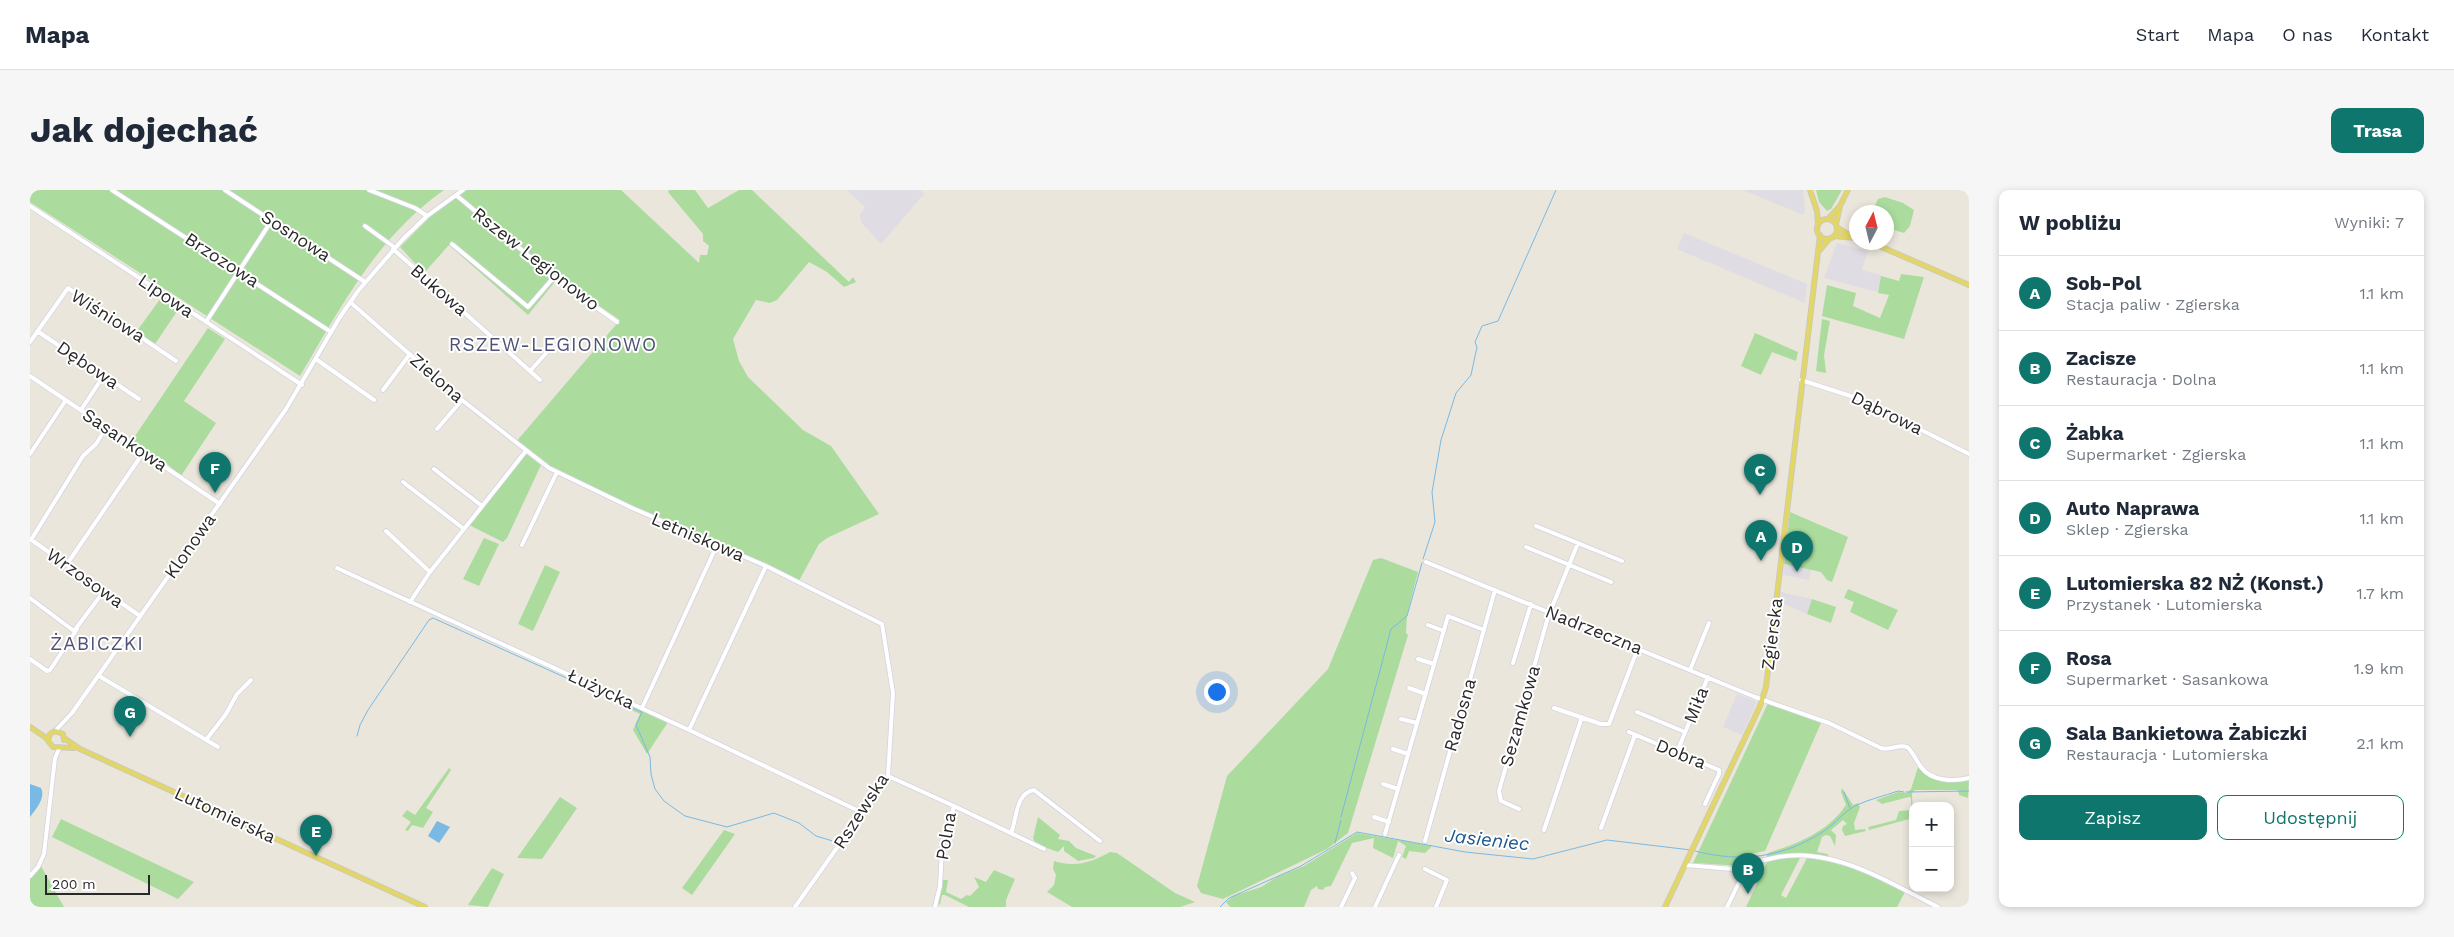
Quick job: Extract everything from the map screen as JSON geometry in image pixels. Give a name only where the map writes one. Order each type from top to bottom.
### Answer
[{"type":"main road","points":[[1810,190],[1817,211],[1820,235],[1829,239],[1834,236],[1849,237]]},
{"type":"main road","points":[[1834,236],[1840,206],[1848,190]]},
{"type":"main road","points":[[1818,224],[1827,219],[1840,206]]},
{"type":"main road","points":[[1817,211],[1849,234]]},
{"type":"main road","name":"Zgierska","points":[[1665,907],[1762,700],[1766,687],[1812,287],[1820,235]]},
{"type":"main road","name":"Zgierska","points":[[1819,251],[1829,239]]},
{"type":"main road","points":[[1888,250],[1969,285]]},
{"type":"main road","points":[[32,728],[54,732],[48,741]]},
{"type":"main road","points":[[32,728],[48,741],[51,746]]},
{"type":"main road","name":"Lutomierska","points":[[54,732],[80,749],[425,907]]},
{"type":"main road","points":[[60,747],[64,737]]},
{"type":"main road","name":"Lutomierska","points":[[51,746],[80,749]]},
{"type":"street","name":"Brzozowa","points":[[112,190],[332,332]]},
{"type":"street","name":"Sosnowa","points":[[226,190],[366,282]]},
{"type":"street","points":[[369,190],[415,208],[427,216]]},
{"type":"street","name":"Klonowa","points":[[54,732],[67,720],[99,676],[302,385],[350,302],[394,248],[427,216],[463,190]]},
{"type":"street","name":"Rszew Legionowo","points":[[456,195],[554,277],[618,322]]},
{"type":"street","name":"Lipowa","points":[[30,206],[302,385]]},
{"type":"street","points":[[206,322],[272,220]]},
{"type":"street","points":[[365,226],[394,248]]},
{"type":"street","points":[[452,244],[528,307],[532,305],[554,277]]},
{"type":"street","name":"Bukowa","points":[[394,248],[540,380]]},
{"type":"street","name":"Wiśniowa","points":[[30,342],[68,288],[176,361]]},
{"type":"street","name":"Zielona","points":[[350,302],[462,400],[525,452]]},
{"type":"street","name":"Dębowa","points":[[37,331],[139,398]]},
{"type":"street","points":[[530,371],[549,350]]},
{"type":"street","points":[[383,390],[410,354]]},
{"type":"street","points":[[316,360],[374,400]]},
{"type":"street","points":[[81,410],[104,375]]},
{"type":"street","name":"Sasankowa","points":[[30,376],[220,504]]},
{"type":"street","name":"Dąbrowa","points":[[1801,380],[1851,395],[1969,454]]},
{"type":"street","points":[[30,454],[66,400]]},
{"type":"street","points":[[437,429],[462,400]]},
{"type":"street","points":[[31,539],[83,456],[96,444],[106,428]]},
{"type":"street","points":[[66,564],[143,452]]},
{"type":"street","points":[[410,602],[430,572],[525,452]]},
{"type":"street","name":"Letniskowa","points":[[525,452],[556,472],[766,566],[873,618]]},
{"type":"street","points":[[434,469],[482,506]]},
{"type":"street","points":[[522,545],[556,472]]},
{"type":"street","points":[[403,482],[464,529]]},
{"type":"street","points":[[1536,526],[1622,561]]},
{"type":"street","points":[[386,531],[430,572]]},
{"type":"street","name":"Wrzosowa","points":[[31,539],[140,616]]},
{"type":"street","points":[[1550,612],[1578,543]]},
{"type":"street","points":[[642,708],[717,545]]},
{"type":"street","points":[[1526,547],[1611,582]]},
{"type":"street","name":"Nadrzeczna","points":[[1426,562],[1762,700],[1829,723],[1885,749],[1900,745],[1907,747],[1922,769],[1938,778],[1969,778]]},
{"type":"street","points":[[689,730],[766,566]]},
{"type":"street","name":"Łużycka","points":[[337,568],[642,708],[863,813]]},
{"type":"street","name":"Radosna","points":[[1425,841],[1495,590]]},
{"type":"street","points":[[30,659],[47,671],[50,670],[104,591]]},
{"type":"street","points":[[30,598],[72,630],[77,629]]},
{"type":"street","points":[[1513,663],[1531,604]]},
{"type":"street","name":"Sezamkowa","points":[[1519,809],[1501,801],[1499,791],[1550,612]]},
{"type":"street","points":[[1385,834],[1448,616],[1484,630]]},
{"type":"street","name":"Rszewska","points":[[795,907],[888,776],[892,684],[884,628],[881,623],[873,618]]},
{"type":"street","points":[[1690,670],[1709,623]]},
{"type":"street","points":[[1428,625],[1444,631]]},
{"type":"street","points":[[1554,708],[1605,725],[1612,721],[1638,648]]},
{"type":"street","points":[[1418,659],[1434,664]]},
{"type":"street","points":[[99,676],[218,747]]},
{"type":"street","name":"Miła","points":[[1677,752],[1708,677]]},
{"type":"street","points":[[206,740],[226,714],[237,694],[252,680]]},
{"type":"street","points":[[1409,688],[1426,694]]},
{"type":"street","name":"Miła","points":[[1637,712],[1685,732]]},
{"type":"street","points":[[1544,830],[1582,717]]},
{"type":"street","points":[[1401,719],[1417,724]]},
{"type":"street","name":"Klonowa","points":[[64,737],[67,720]]},
{"type":"street","name":"Dobra","points":[[1630,732],[1719,770],[1719,774],[1705,804]]},
{"type":"street","name":"Dobra","points":[[1600,828],[1636,735]]},
{"type":"street","points":[[51,746],[55,758]]},
{"type":"street","points":[[30,876],[41,862],[45,849],[55,758],[60,747]]},
{"type":"street","points":[[1393,750],[1408,754]]},
{"type":"street","name":"Polna","points":[[888,776],[954,806],[942,849],[940,886],[935,907]]},
{"type":"street","points":[[1383,784],[1398,789]]},
{"type":"street","points":[[1011,833],[1020,801],[1027,792],[1034,790],[1100,841]]},
{"type":"street","points":[[954,806],[1044,849]]},
{"type":"street","points":[[1374,817],[1389,822]]},
{"type":"street","points":[[1374,907],[1399,855]]},
{"type":"street","points":[[1727,907],[1745,870],[1751,864],[1779,857],[1812,856],[1829,859],[1867,872],[1938,907]]},
{"type":"street","points":[[1685,866],[1745,870]]},
{"type":"street","points":[[1425,869],[1448,880],[1436,907]]},
{"type":"street","points":[[1341,907],[1354,878],[1352,873]]},
{"type":"shaded area","points":[[847,190],[920,190],[924,194],[881,244],[861,222],[860,215],[865,207]]},
{"type":"shaded area","points":[[1743,190],[1803,190],[1805,209],[1803,215]]},
{"type":"shaded area","points":[[1684,233],[1807,284],[1805,303],[1677,249]]},
{"type":"shaded area","points":[[1837,243],[1849,246],[1849,250],[1868,251],[1862,270],[1881,275],[1878,292],[1824,278]]},
{"type":"shaded area","points":[[1755,522],[1777,531],[1776,546],[1749,535]]},
{"type":"shaded area","points":[[1784,564],[1811,570],[1809,580],[1783,575]]},
{"type":"shaded area","points":[[1780,592],[1812,599],[1807,614],[1779,602]]},
{"type":"shaded area","points":[[1737,694],[1757,702],[1742,735],[1723,727]]},
{"type":"green space","points":[[30,190],[444,190],[420,209],[379,252],[346,299],[300,376],[30,202]]},
{"type":"green space","points":[[467,190],[621,190],[699,263],[700,255],[707,255],[709,246],[703,241],[703,234],[668,192],[669,190],[695,190],[708,208],[739,190],[752,190],[849,282],[853,277],[856,282],[844,287],[827,272],[809,262],[777,300],[770,303],[756,300],[733,339],[739,361],[748,377],[803,430],[831,446],[879,514],[827,538],[819,544],[799,581],[552,469],[516,442],[620,320],[558,278],[528,315],[449,245],[424,273],[400,247],[433,214]]},
{"type":"green space","points":[[1816,190],[1842,190],[1831,209],[1827,211],[1819,202]]},
{"type":"green space","points":[[1885,197],[1903,203],[1914,210],[1910,226],[1904,233],[1894,230],[1894,205],[1875,205],[1878,199]]},
{"type":"green space","points":[[1901,274],[1924,277],[1904,339],[1822,316],[1827,285],[1856,293],[1853,306],[1880,318],[1889,295],[1878,293],[1881,276],[1899,281]]},
{"type":"green space","points":[[163,295],[180,307],[155,344],[137,331]]},
{"type":"green space","points":[[1822,319],[1830,321],[1824,355],[1826,373],[1816,371]]},
{"type":"green space","points":[[208,328],[225,339],[184,401],[216,423],[181,476],[166,463],[131,442]]},
{"type":"green space","points":[[1755,333],[1798,352],[1796,361],[1772,352],[1761,375],[1741,366]]},
{"type":"green space","points":[[525,453],[541,465],[507,538],[503,542],[469,525]]},
{"type":"green space","points":[[1790,512],[1848,537],[1832,582],[1827,580],[1821,572],[1784,564]]},
{"type":"green space","points":[[484,538],[499,544],[479,586],[463,579]]},
{"type":"green space","points":[[1381,558],[1418,572],[1407,615],[1406,633],[1408,635],[1348,833],[1327,849],[1223,899],[1201,893],[1197,886],[1227,776],[1328,669],[1373,560]]},
{"type":"green space","points":[[545,565],[560,572],[533,631],[518,624]]},
{"type":"green space","points":[[1848,589],[1898,610],[1888,630],[1850,612],[1854,602],[1844,598]]},
{"type":"green space","points":[[1812,599],[1836,607],[1831,623],[1807,614]]},
{"type":"green space","points":[[1768,703],[1821,723],[1765,851],[1750,854],[1743,866],[1693,863]]},
{"type":"green space","points":[[628,704],[668,722],[647,754],[633,730],[640,714],[625,707]]},
{"type":"green space","points":[[1918,767],[1930,776],[1942,780],[1955,782],[1969,780],[1968,798],[1959,795],[1958,790],[1915,790],[1912,793],[1912,802],[1909,797],[1882,804],[1876,800],[1898,792],[1907,793],[1911,789]]},
{"type":"green space","points":[[449,768],[451,770],[426,808],[433,812],[423,828],[412,825],[408,831],[405,830],[411,822],[402,816],[407,810],[415,815]]},
{"type":"green space","points":[[1842,788],[1853,805],[1858,803],[1860,807],[1854,823],[1855,830],[1865,829],[1866,831],[1845,836],[1842,830],[1843,826],[1847,824],[1843,820],[1831,830],[1836,835],[1835,846],[1830,836],[1822,837],[1817,852],[1828,854],[1828,857],[1797,855],[1766,858],[1768,853],[1801,841],[1830,823],[1846,805],[1841,792]]},
{"type":"green space","points":[[560,797],[577,808],[542,859],[517,858]]},
{"type":"green space","points":[[1909,810],[1909,819],[1869,830],[1868,827],[1896,820],[1899,811]]},
{"type":"green space","points":[[1038,817],[1060,835],[1058,839],[1069,841],[1076,848],[1096,856],[1078,861],[1064,851],[1064,846],[1058,852],[1036,844],[1033,838]]},
{"type":"green space","points":[[61,819],[194,882],[178,899],[52,837]]},
{"type":"green space","points":[[724,830],[735,834],[692,895],[682,888]]},
{"type":"green space","points":[[1357,833],[1432,846],[1425,853],[1409,851],[1406,859],[1402,857],[1406,846],[1398,841],[1393,858],[1373,848],[1374,838],[1352,843],[1331,886],[1325,887],[1323,890],[1318,889],[1317,886],[1311,890],[1304,907],[1230,907],[1226,902],[1233,896],[1261,887],[1277,877],[1304,866]]},
{"type":"green space","points":[[1110,852],[1117,853],[1175,893],[1195,902],[1180,907],[1072,907],[1047,892],[1054,885],[1056,875],[1053,869],[1054,861],[1069,864],[1083,863],[1097,859]]},
{"type":"green space","points":[[1779,858],[1800,858],[1781,895],[1786,898],[1807,858],[1845,866],[1905,892],[1897,907],[1746,907],[1767,862]]},
{"type":"green space","points":[[41,866],[64,907],[30,907],[30,878]]},
{"type":"green space","points":[[492,868],[504,874],[488,907],[468,905]]},
{"type":"green space","points":[[994,870],[1015,879],[1006,900],[1006,907],[969,907],[945,895],[942,895],[940,904],[937,906],[942,880],[948,880],[946,892],[961,899],[967,895],[970,896],[979,887],[974,877],[986,882]]},
{"type":"water","points":[[30,784],[41,788],[42,796],[40,803],[30,817]]},
{"type":"water","points":[[437,821],[450,827],[439,843],[428,836]]},
{"type":"waterway","points":[[1423,559],[1435,522],[1432,492],[1441,440],[1456,393],[1471,375],[1477,347],[1475,342],[1482,326],[1498,321],[1556,190]]},
{"type":"waterway","points":[[1341,817],[1391,629],[1407,616],[1422,563]]},
{"type":"waterway","points":[[357,736],[360,725],[368,710],[429,620],[433,618],[642,712],[636,725],[650,757],[651,774],[655,789],[664,801],[685,816],[727,827],[774,813],[799,823],[816,836],[836,842]]},
{"type":"waterway","name":"Jasieniec","points":[[1695,851],[1729,857],[1761,856],[1777,852],[1809,840],[1824,831],[1848,810],[1857,805],[1898,791],[1904,792]]},
{"type":"waterway","name":"Jasieniec","points":[[1906,792],[1969,791]]},
{"type":"waterway","points":[[1844,792],[1850,808]]},
{"type":"waterway","points":[[1335,843],[1341,820]]},
{"type":"waterway","name":"Jasieniec","points":[[1220,907],[1229,898],[1301,866],[1357,832],[1465,852],[1533,859],[1607,840],[1691,850]]},
{"type":"place","name":"Rosa","points":[[215,493]]},
{"type":"place","name":"Żabka","points":[[1760,495]]},
{"type":"place","name":"Sob-Pol","points":[[1761,561]]},
{"type":"place","name":"Auto Naprawa","points":[[1797,572]]},
{"type":"place","name":"Sala Bankietowa Żabiczki","points":[[130,737]]},
{"type":"place","name":"Lutomierska 82 NŻ (Konst.)","points":[[316,856]]},
{"type":"place","name":"Zacisze","points":[[1748,894]]},
{"type":"district","name":"RSZEW-LEGIONOWO","points":[[553,344]]},
{"type":"district","name":"ŻABICZKI","points":[[97,643]]}]
